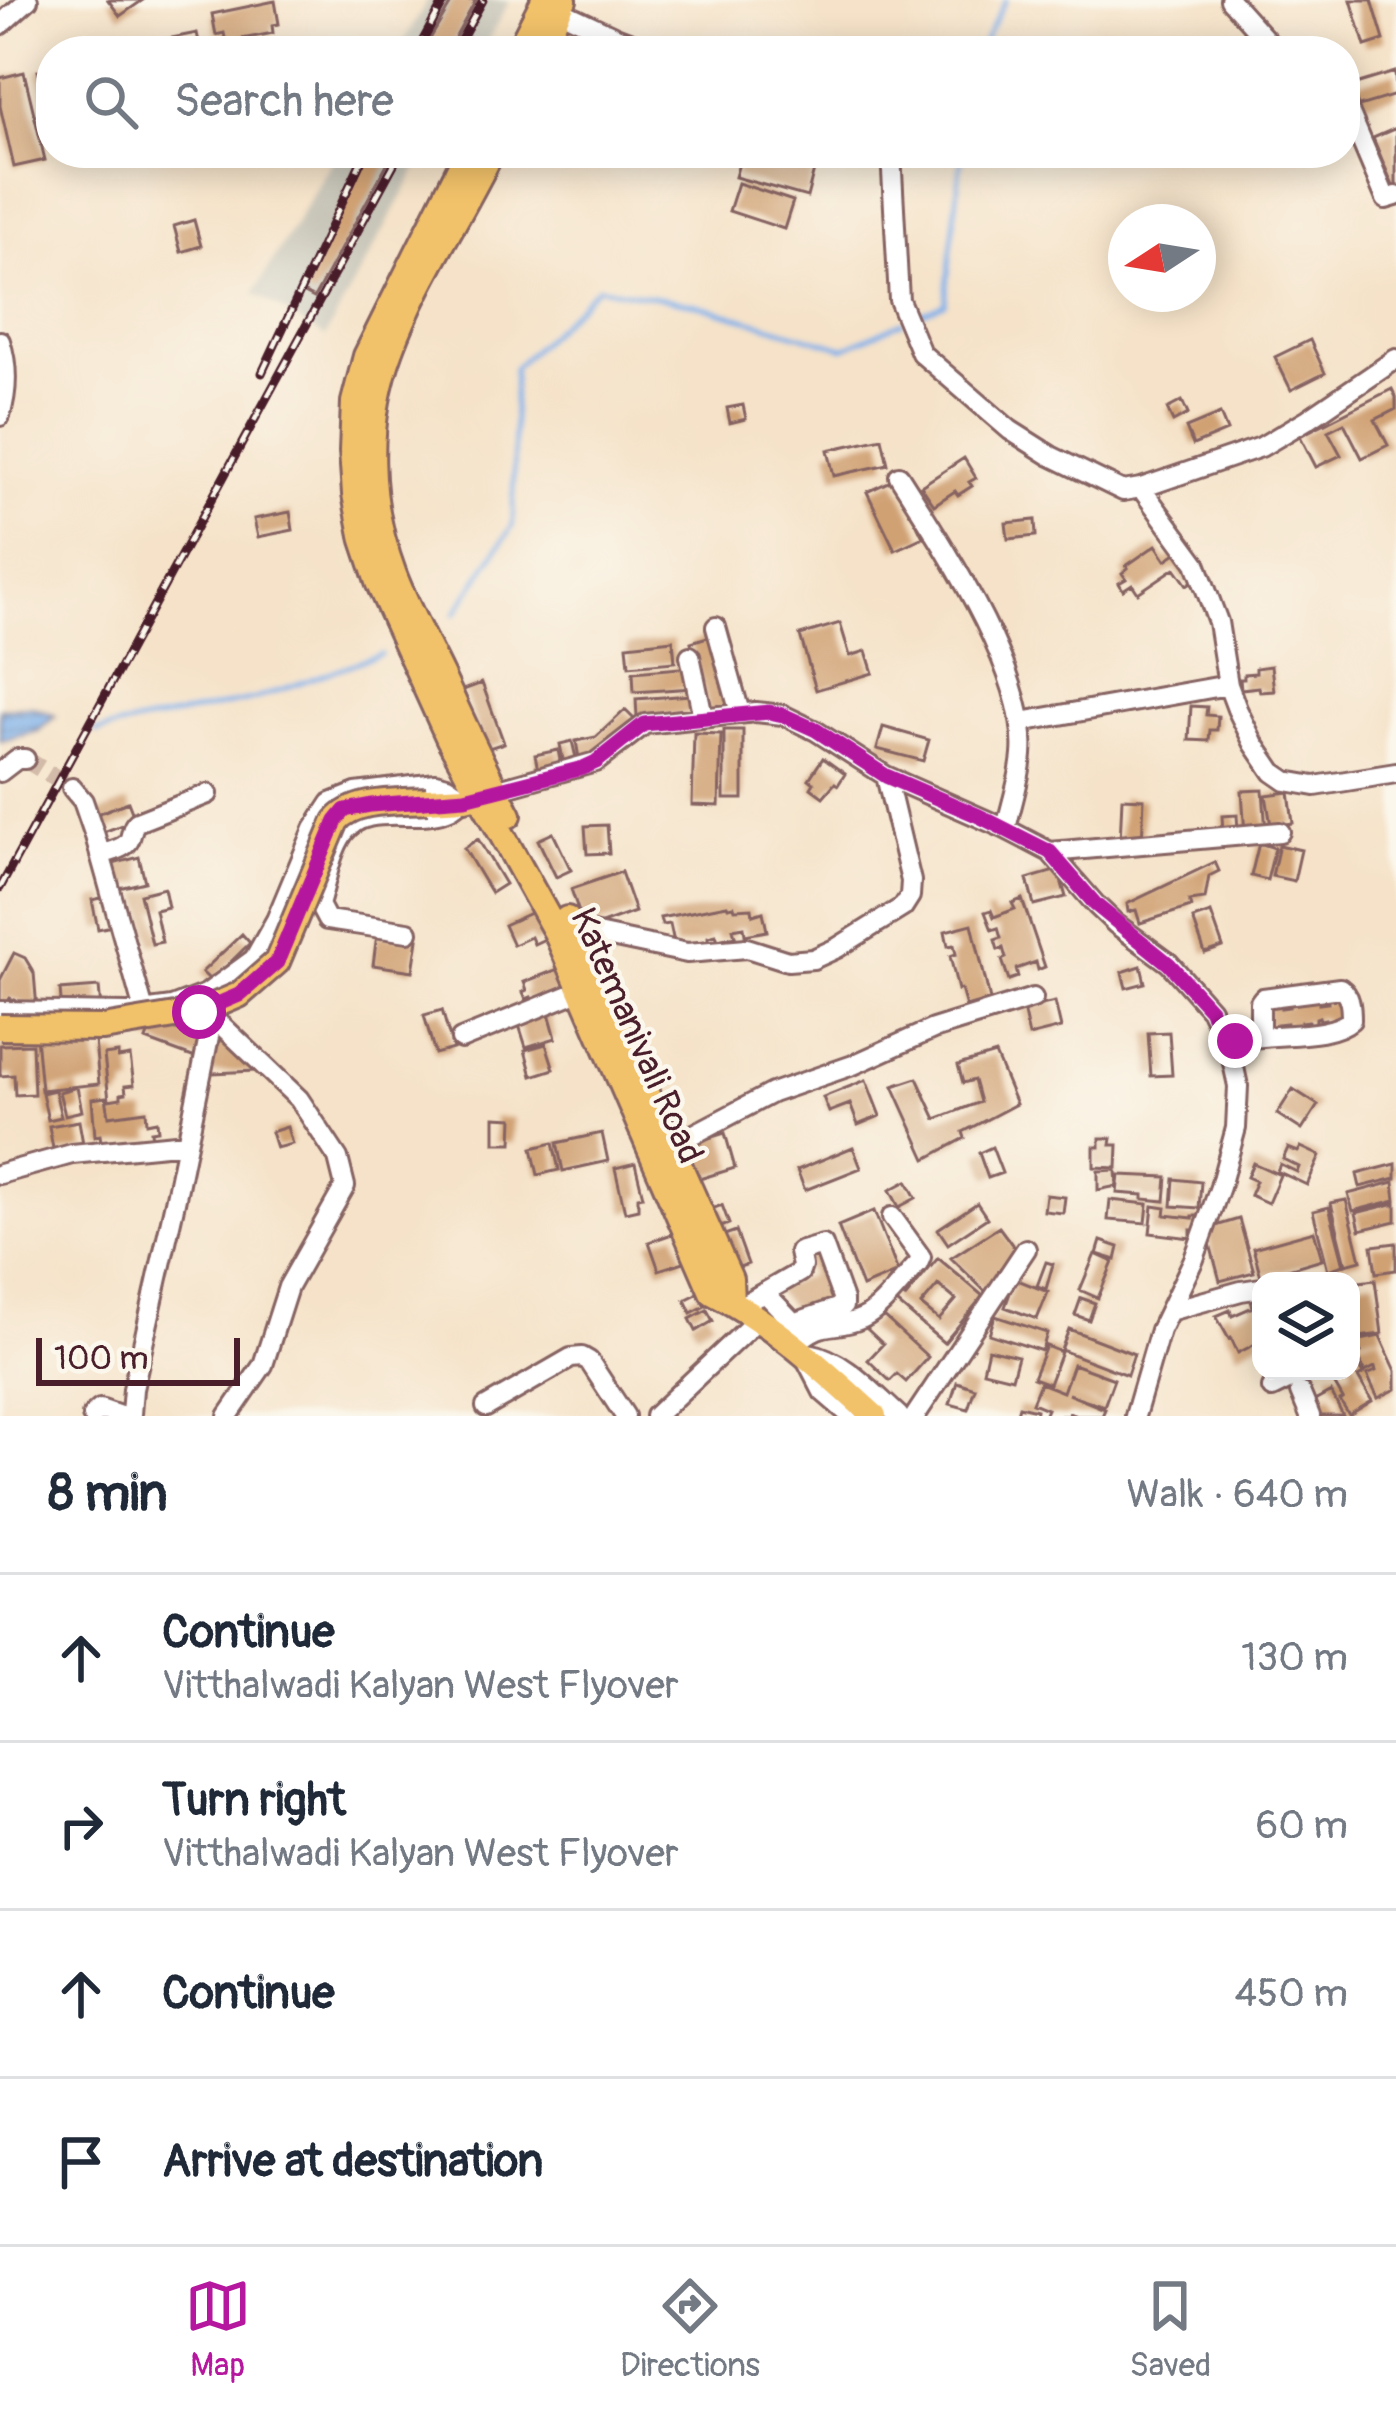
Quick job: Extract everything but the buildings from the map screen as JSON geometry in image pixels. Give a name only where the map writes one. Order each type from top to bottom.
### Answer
[{"type":"main road","points":[[529,36],[552,3]]},
{"type":"main road","points":[[544,36],[552,3]]},
{"type":"main road","points":[[0,1027],[104,1028],[199,1012],[239,995],[277,962],[336,821],[345,810],[479,794],[424,661],[378,582],[364,540],[352,451],[353,402],[460,168]]},
{"type":"main road","points":[[381,348],[402,322],[483,168]]},
{"type":"main road","name":"Katemanivali Road","points":[[479,794],[573,929],[661,1151]]},
{"type":"main road","name":"Katemanivali Road","points":[[479,794],[556,932],[661,1151],[730,1280],[750,1306]]},
{"type":"main road","points":[[750,1306],[793,1339],[874,1416]]},
{"type":"street","points":[[0,25],[28,0]]},
{"type":"street","points":[[1230,0],[1262,36]]},
{"type":"street","points":[[552,3],[621,36]]},
{"type":"street","points":[[1360,134],[1393,203]]},
{"type":"street","points":[[892,168],[899,301],[922,353],[1010,430],[1123,491],[1261,447],[1396,359]]},
{"type":"street","points":[[0,341],[7,383],[0,416]]},
{"type":"street","points":[[899,476],[962,575],[1014,695],[1022,756],[1006,829]]},
{"type":"street","points":[[1141,488],[1196,563],[1218,622],[1228,685],[1254,744],[1273,772],[1286,782],[1315,786],[1396,772]]},
{"type":"street","points":[[716,627],[740,713]]},
{"type":"street","points":[[690,656],[704,717]]},
{"type":"street","points":[[1021,722],[1228,685]]},
{"type":"street","points":[[408,932],[327,920],[322,914],[320,905],[340,838],[356,820],[432,814],[479,794],[596,762],[644,724],[740,713],[783,715],[816,730],[886,776],[1050,852],[1096,905],[1169,964],[1210,1009],[1227,1044],[1238,1086],[1236,1128],[1220,1187],[1194,1259],[1160,1330],[1135,1416]]},
{"type":"street","points":[[0,772],[17,759],[25,759]]},
{"type":"street","points":[[573,929],[687,953],[747,948],[788,961],[813,959],[837,948],[903,907],[910,896],[911,881],[886,776]]},
{"type":"street","points":[[0,1011],[127,1013],[172,1007],[206,994],[254,959],[276,920],[314,829],[331,803],[356,794],[436,783],[479,794]]},
{"type":"street","points":[[72,788],[83,801],[144,1011]]},
{"type":"street","points":[[102,860],[128,842],[136,822],[208,794]]},
{"type":"street","points":[[1050,852],[1280,832]]},
{"type":"street","points":[[102,860],[126,858]]},
{"type":"street","points":[[1227,1044],[1260,1036],[1337,1030],[1351,1020],[1351,1003],[1340,988],[1263,998],[1260,1036]]},
{"type":"street","points":[[460,1039],[582,990]]},
{"type":"street","points":[[92,1416],[100,1409],[131,1414],[213,1017],[206,994]]},
{"type":"street","points":[[661,1151],[772,1093],[853,1065],[933,1029],[1034,998]]},
{"type":"street","points":[[213,1017],[299,1099],[338,1158],[345,1186],[288,1287],[263,1365],[228,1416]]},
{"type":"street","points":[[0,1174],[72,1154],[187,1142]]},
{"type":"street","points":[[825,1319],[863,1318],[921,1260],[892,1216]]},
{"type":"street","points":[[655,1416],[750,1306],[802,1269],[799,1252],[821,1244],[844,1304],[793,1339]]},
{"type":"street","points":[[915,1416],[1026,1249]]},
{"type":"street","points":[[1169,1310],[1252,1289]]},
{"type":"street","points":[[793,1339],[823,1392],[851,1416]]},
{"type":"street","points":[[793,1339],[843,1367],[899,1416]]},
{"type":"street","points":[[486,1407],[576,1357],[589,1361],[625,1416]]},
{"type":"street","points":[[1272,1388],[1288,1380]]},
{"type":"street","points":[[1300,1392],[1310,1416]]},
{"type":"shaded area","points":[[428,0],[510,0],[490,36],[407,36]]},
{"type":"shaded area","points":[[328,168],[418,168],[325,337],[254,293]]},
{"type":"water","points":[[32,707],[55,716],[38,731],[0,741],[0,709]]},
{"type":"waterway","points":[[987,36],[1006,0]]},
{"type":"waterway","points":[[913,317],[945,303],[960,168]]},
{"type":"waterway","points":[[455,614],[513,525],[514,368],[598,287],[694,304],[844,348],[902,322]]},
{"type":"waterway","points":[[96,732],[255,699],[381,654]]},
{"type":"tunnel","points":[[25,759],[72,788]]},
{"type":"railway","points":[[425,36],[445,0]]},
{"type":"railway","points":[[463,36],[483,0]]},
{"type":"railway","points":[[262,373],[358,168]]},
{"type":"railway","points":[[0,888],[392,168]]},
{"type":"route","points":[[199,1012],[239,995],[277,962],[336,821],[345,810],[465,798],[583,768],[644,724],[769,712],[816,730],[886,776],[1050,852],[1116,924],[1169,964],[1210,1009],[1227,1044],[1235,1041]]}]
